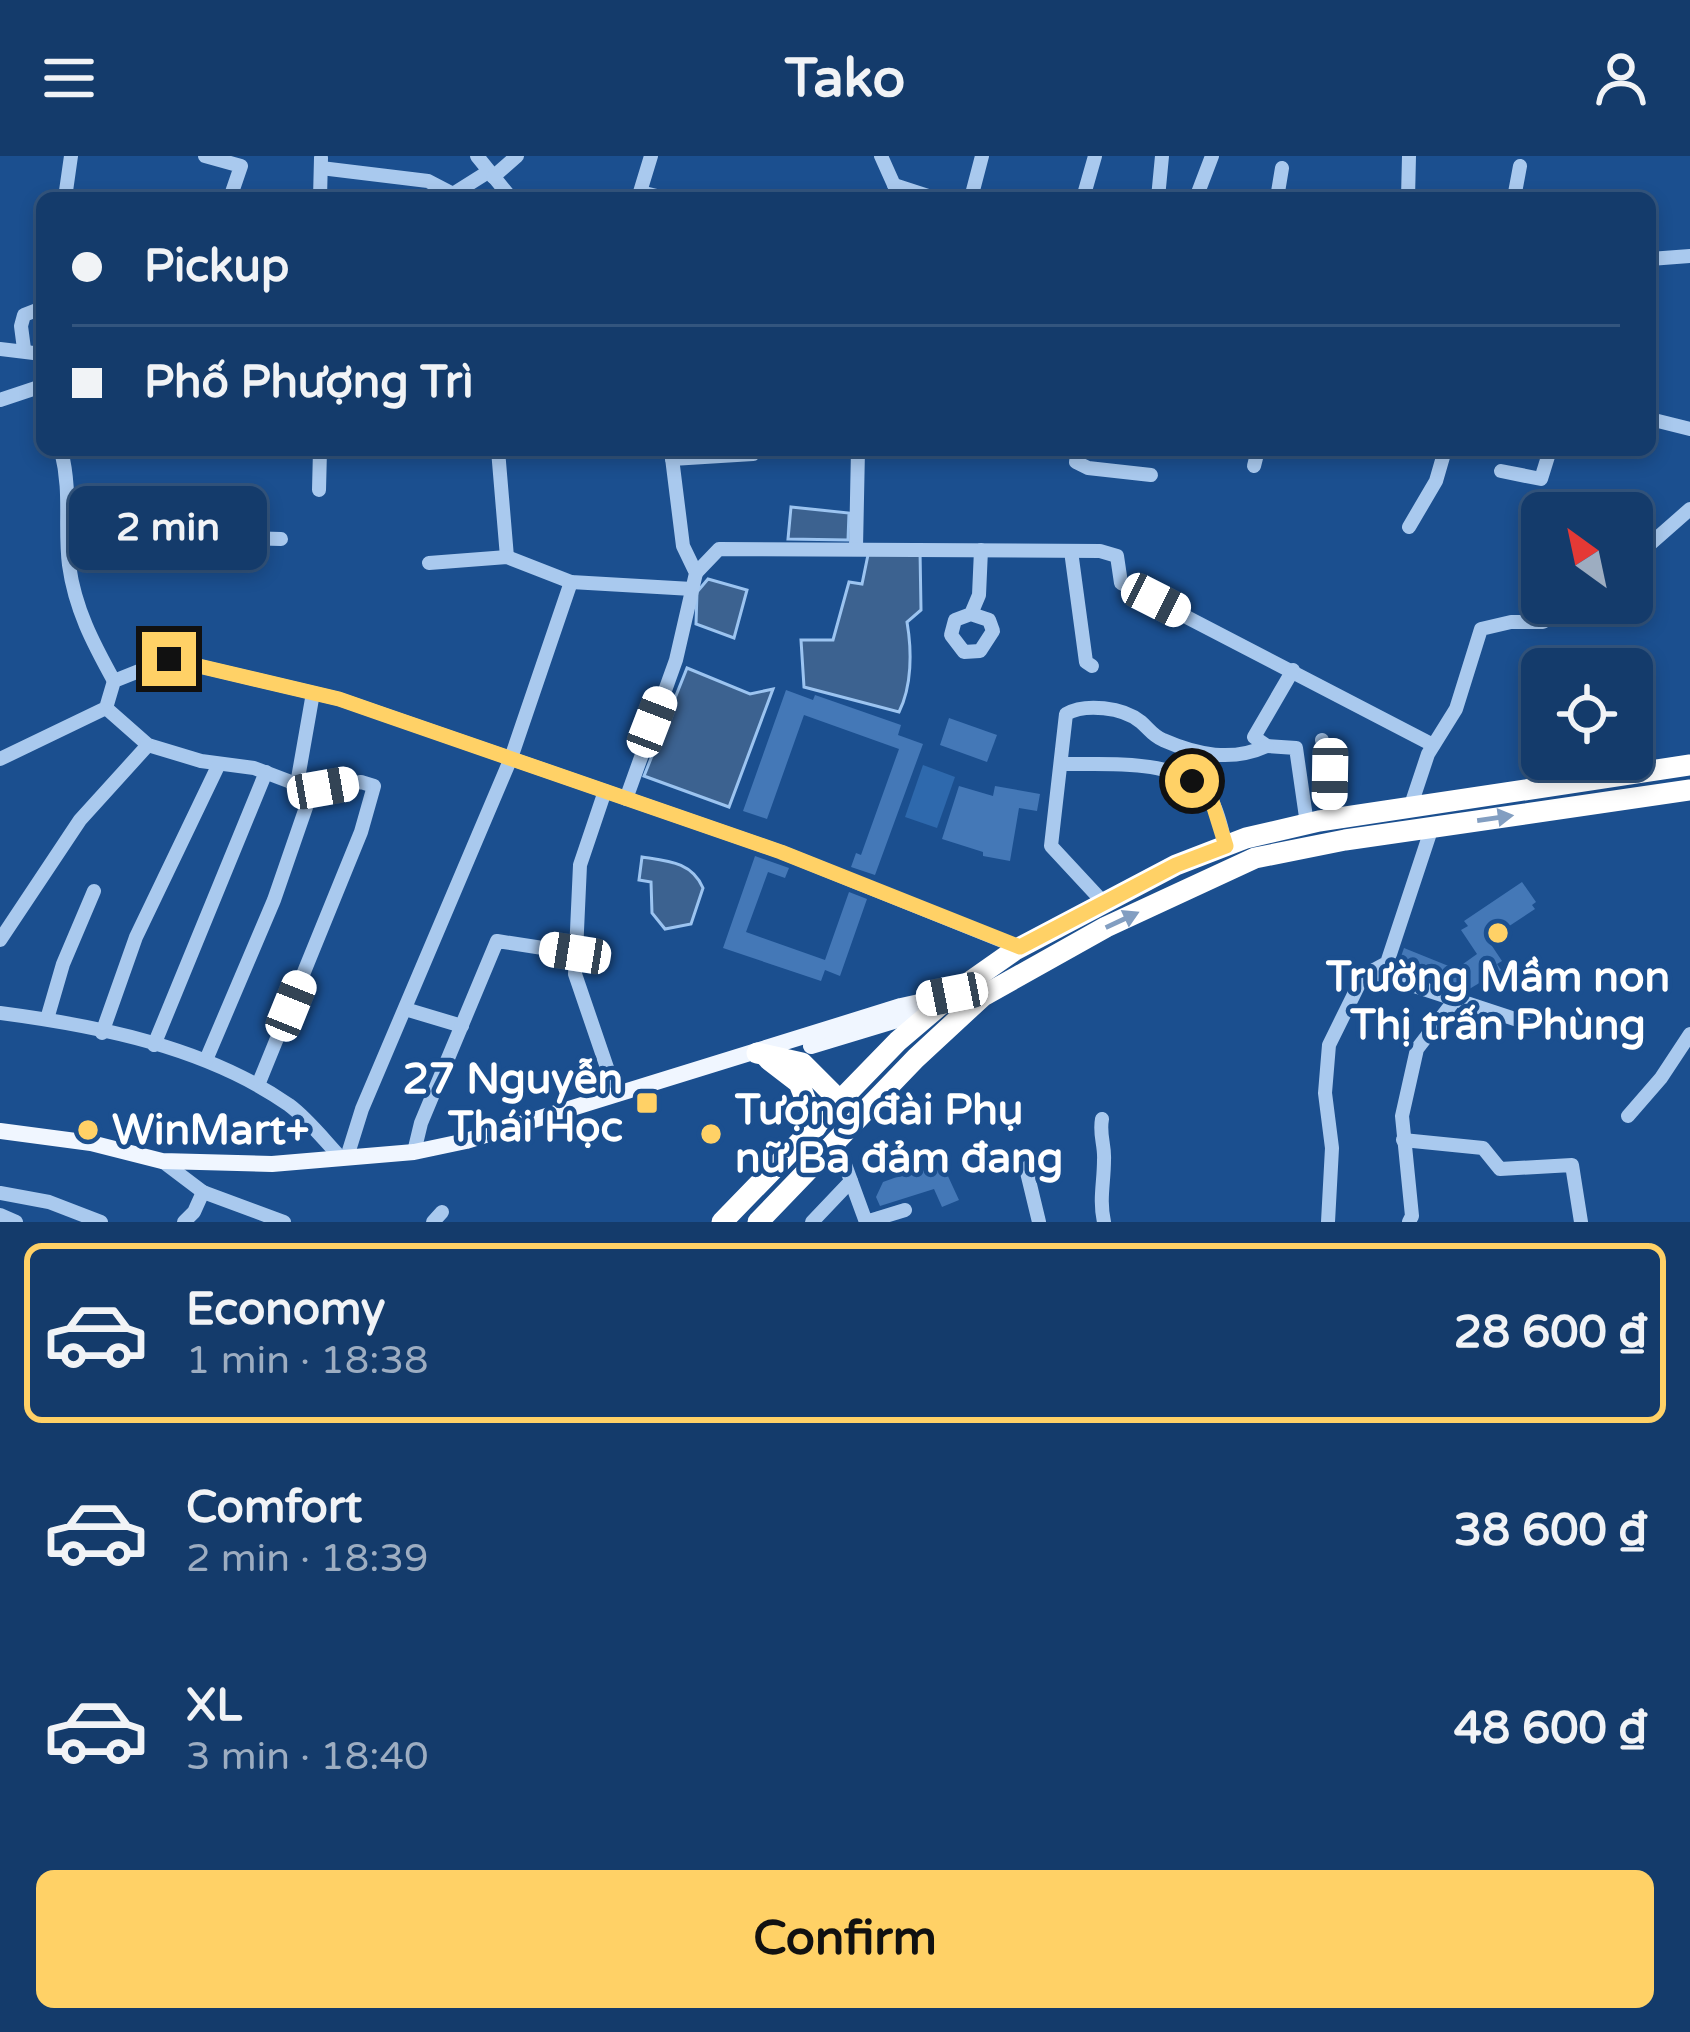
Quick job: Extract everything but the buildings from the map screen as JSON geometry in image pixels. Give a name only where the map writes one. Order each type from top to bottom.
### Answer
[{"type":"highway","points":[[758,1222],[982,997],[1106,927],[1256,858],[1421,817],[1690,765]]},
{"type":"highway","points":[[722,1222],[935,1001],[1020,947],[1176,865],[1226,846],[1318,822],[1421,817],[1690,790]]},
{"type":"highway","points":[[935,1001],[952,1025]]},
{"type":"highway","points":[[757,1052],[802,1063],[840,1101]]},
{"type":"highway","points":[[757,1052],[799,1083],[815,1127]]},
{"type":"main road","points":[[0,1131],[91,1143],[162,1161],[272,1164],[414,1152],[466,1141],[935,1001],[982,997]]},
{"type":"street","points":[[66,192],[71,156]]},
{"type":"street","points":[[205,156],[241,166],[232,192]]},
{"type":"street","points":[[477,156],[506,192]]},
{"type":"street","points":[[457,192],[517,156]]},
{"type":"street","points":[[640,192],[651,156]]},
{"type":"street","points":[[881,156],[891,192]]},
{"type":"street","points":[[972,192],[982,156]]},
{"type":"street","points":[[1085,192],[1095,156]]},
{"type":"street","points":[[1159,192],[1162,156]]},
{"type":"street","points":[[1198,192],[1212,156]]},
{"type":"street","points":[[1408,192],[1409,156]]},
{"type":"street","points":[[321,163],[428,181],[449,192]]},
{"type":"street","points":[[1515,192],[1520,166]]},
{"type":"street","points":[[1278,192],[1282,168]]},
{"type":"street","points":[[1656,259],[1690,256]]},
{"type":"street","points":[[24,349],[24,315],[36,310]]},
{"type":"street","points":[[0,349],[36,352]]},
{"type":"street","points":[[0,400],[36,388]]},
{"type":"street","points":[[1656,421],[1690,430]]},
{"type":"street","points":[[0,759],[106,708],[114,681],[82,622],[68,562],[70,484],[63,456]]},
{"type":"street","points":[[319,490],[320,456]]},
{"type":"street","points":[[499,456],[507,557]]},
{"type":"street","points":[[672,456],[683,546],[694,581]]},
{"type":"street","points":[[856,547],[858,456]]},
{"type":"street","points":[[1077,456],[1076,462],[1088,468],[1150,476]]},
{"type":"street","points":[[1254,466],[1256,456]]},
{"type":"street","points":[[1409,527],[1436,481],[1443,456]]},
{"type":"street","points":[[1501,471],[1540,479],[1548,456]]},
{"type":"street","points":[[1653,542],[1690,509]]},
{"type":"street","points":[[69,533],[281,539]]},
{"type":"street","points":[[626,799],[676,660],[694,581],[719,549],[856,547],[1117,556],[1121,583],[1433,745]]},
{"type":"street","points":[[971,614],[979,595],[981,550]]},
{"type":"street","points":[[1071,551],[1086,662],[1092,666]]},
{"type":"street","points":[[429,563],[507,557],[571,582],[694,581]]},
{"type":"street","points":[[0,1013],[46,1019],[206,1060],[293,1108],[344,1157],[511,758],[571,582]]},
{"type":"street","points":[[1328,1222],[1332,1148],[1325,1093],[1329,1045],[1363,976],[1387,964],[1433,745],[1456,709],[1481,629],[1521,622]]},
{"type":"street","points":[[114,681],[169,659],[314,693],[781,852],[1020,947]]},
{"type":"street","points":[[1267,746],[1254,737],[1293,670]]},
{"type":"street","points":[[206,1060],[274,900],[305,787],[314,693]]},
{"type":"street","points":[[106,708],[148,745],[266,772],[305,787],[361,782],[374,786],[361,832],[258,1085]]},
{"type":"street","points":[[1103,902],[1051,845],[1066,714],[1087,708],[1119,711],[1138,719],[1156,736],[1201,754],[1252,753],[1267,746],[1296,748],[1318,822]]},
{"type":"street","points":[[1318,822],[1330,774],[1322,740]]},
{"type":"street","points":[[0,940],[80,820],[148,745]]},
{"type":"street","points":[[102,1033],[136,937],[219,764]]},
{"type":"street","points":[[1066,764],[1148,766],[1192,781],[1212,801],[1226,846]]},
{"type":"street","points":[[154,1045],[266,772]]},
{"type":"street","points":[[605,791],[580,865],[575,974],[616,1094]]},
{"type":"street","points":[[46,1019],[94,891]]},
{"type":"street","points":[[414,1152],[421,1123],[497,941],[575,953]]},
{"type":"street","points":[[1372,972],[1524,1022]]},
{"type":"street","points":[[1408,1222],[1412,1216],[1402,1116],[1417,1049],[1454,1001]]},
{"type":"street","points":[[405,1009],[462,1026]]},
{"type":"street","points":[[1628,1116],[1690,1034]]},
{"type":"street","points":[[1102,1119],[1104,1165],[1099,1198],[1104,1222]]},
{"type":"street","points":[[836,1140],[866,1222],[905,1210]]},
{"type":"street","points":[[1403,1140],[1483,1148],[1500,1169],[1572,1166],[1581,1222]]},
{"type":"street","points":[[162,1161],[203,1192],[284,1222]]},
{"type":"street","points":[[1027,1168],[1040,1222]]},
{"type":"street","points":[[812,1222],[851,1181]]},
{"type":"street","points":[[184,1222],[203,1192]]},
{"type":"street","points":[[0,1193],[49,1202],[101,1222]]},
{"type":"street","points":[[0,1215],[16,1222]]},
{"type":"shaded area","points":[[791,507],[849,513],[848,540],[788,539]]},
{"type":"shaded area","points":[[869,550],[920,550],[921,610],[907,622],[910,668],[899,712],[804,687],[801,640],[833,640],[849,582],[862,584]]},
{"type":"shaded area","points":[[708,579],[747,590],[734,638],[696,624],[697,592]]},
{"type":"shaded area","points":[[687,668],[750,694],[773,689],[729,807],[644,776]]},
{"type":"shaded area","points":[[923,765],[955,777],[937,828],[905,817]]},
{"type":"shaded area","points":[[642,857],[678,864],[698,879],[703,888],[691,924],[665,929],[652,913],[651,882],[639,880]]},
{"type":"place","name":"Trường Mầm non Thị trấn Phùng","points":[[1498,933]]},
{"type":"place","name":"27 Nguyễn Thái Học","points":[[647,1103]]},
{"type":"place","name":"WinMart+","points":[[88,1130]]},
{"type":"place","name":"Tượng đài Phụ nữ Ba đảm đang","points":[[711,1134]]},
{"type":"route","points":[[169,659],[339,699],[781,852],[1020,947],[1176,865],[1226,846],[1212,801],[1192,781]]}]
